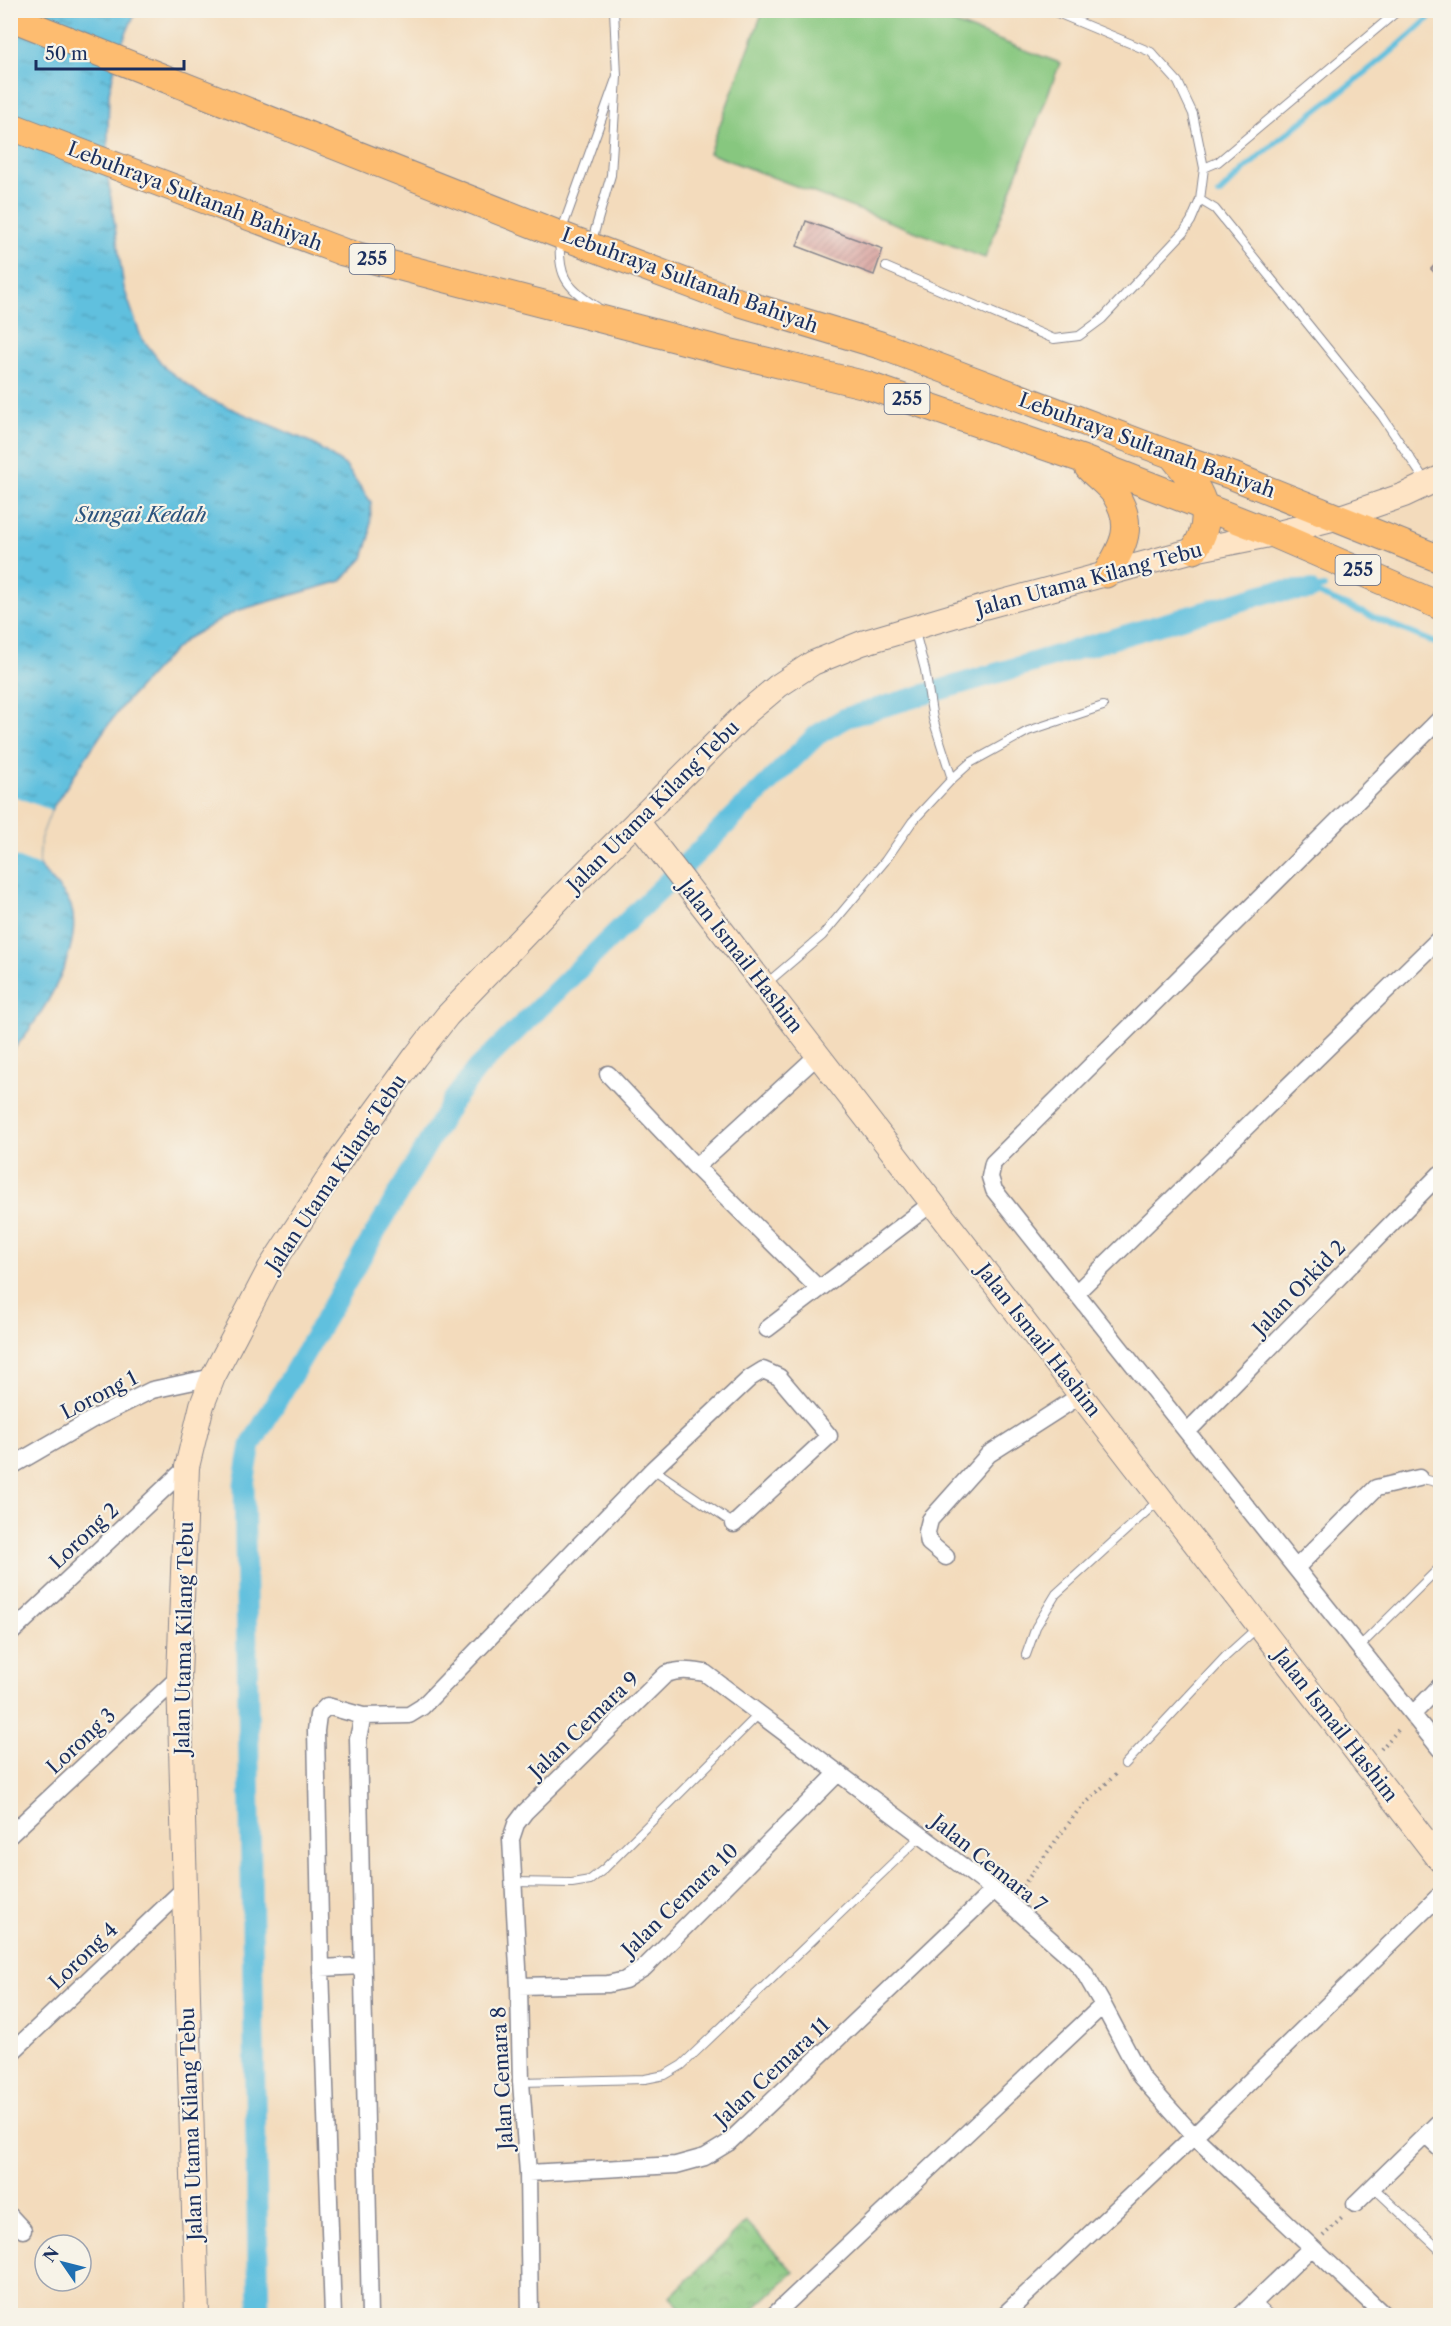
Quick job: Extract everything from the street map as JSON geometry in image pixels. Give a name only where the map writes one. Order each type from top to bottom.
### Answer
[{"type":"main road","name":"Lebuhraya Sultanah Bahiyah","points":[[10,17],[560,235],[741,303],[880,345],[1233,476],[1440,559]]},
{"type":"main road","name":"Lebuhraya Sultanah Bahiyah","points":[[10,126],[343,252],[626,326],[866,385],[1082,459],[1274,534],[1440,606]]},
{"type":"main road","points":[[1172,455],[1196,486],[1206,509],[1204,533],[1194,550]]},
{"type":"main road","points":[[1082,459],[1114,493],[1123,510],[1126,530],[1122,549],[1107,574]]},
{"type":"street","name":"Jalan Utama Kilang Tebu","points":[[197,2316],[179,1677],[187,1467],[202,1406],[213,1377],[270,1268],[345,1153],[447,1016],[747,712],[778,686],[813,663],[862,643],[1107,574],[1194,550],[1274,534],[1340,517],[1434,481]]},
{"type":"street","points":[[1440,719],[993,1163],[990,1177],[994,1190],[1440,1749]]},
{"type":"street","name":"Jalan Ismail Hashim","points":[[637,821],[1440,1860]]},
{"type":"street","points":[[1076,1293],[1440,938]]},
{"type":"street","points":[[696,1167],[818,1055]]},
{"type":"street","points":[[608,1074],[696,1167],[819,1289]]},
{"type":"street","name":"Jalan Orkid 2","points":[[1187,1432],[1440,1174]]},
{"type":"street","points":[[767,1329],[932,1203]]},
{"type":"street","points":[[333,2316],[321,1968],[316,1731],[318,1715],[327,1706],[363,1716],[409,1715],[422,1707],[653,1469],[750,1378],[763,1370],[779,1377],[829,1436],[734,1524]]},
{"type":"street","name":"Lorong 1","points":[[10,1467],[91,1420],[152,1390],[213,1377]]},
{"type":"street","points":[[946,1557],[929,1543],[927,1532],[930,1520],[938,1509],[989,1454],[1080,1395]]},
{"type":"street","name":"Lorong 2","points":[[10,1634],[187,1467]]},
{"type":"street","points":[[1296,1568],[1376,1488],[1419,1478]]},
{"type":"street","name":"Jalan Cemara 9","points":[[511,1839],[516,1824],[525,1812],[666,1674],[676,1671],[705,1673]]},
{"type":"street","name":"Jalan Cemara 7","points":[[705,1673],[994,1890],[1075,1961],[1103,2005],[1141,2076],[1194,2136],[1385,2316]]},
{"type":"street","name":"Lorong 3","points":[[10,1835],[179,1677]]},
{"type":"street","points":[[1413,1714],[1440,1686]]},
{"type":"street","points":[[363,1716],[358,1738],[370,2316]]},
{"type":"street","name":"Jalan Cemara 10","points":[[519,1986],[608,1984],[626,1980],[644,1968],[838,1773]]},
{"type":"street","name":"Jalan Cemara 8","points":[[511,1839],[519,1986],[521,2082],[528,2173],[530,2316]]},
{"type":"street","name":"Lorong 4","points":[[10,2054],[184,1889]]},
{"type":"street","name":"Jalan Cemara 11","points":[[528,2173],[676,2165],[705,2157],[728,2143],[994,1890]]},
{"type":"street","points":[[1003,2316],[1194,2136],[1440,1895]]},
{"type":"street","points":[[321,1968],[362,1966]]},
{"type":"street","points":[[773,2316],[1103,2005]]},
{"type":"street","points":[[1355,2204],[1440,2121]]},
{"type":"street","points":[[1426,2136],[1440,2149]]},
{"type":"street","points":[[10,2216],[23,2230]]},
{"type":"street","points":[[1240,2316],[1312,2247]]},
{"type":"lane","points":[[591,245],[611,175],[617,76],[614,10]]},
{"type":"lane","points":[[886,267],[1054,339],[1079,336],[1102,319],[1183,233],[1191,221],[1200,200],[1204,168],[1193,114],[1178,82],[1151,51],[1050,10]]},
{"type":"lane","points":[[1204,168],[1218,162],[1399,10]]},
{"type":"lane","points":[[617,76],[560,235],[558,261],[567,282],[580,296],[626,326]]},
{"type":"lane","points":[[1200,200],[1215,209],[1434,481]]},
{"type":"lane","points":[[914,628],[925,670],[933,719],[952,779]]},
{"type":"lane","points":[[764,985],[822,936],[885,861],[912,822],[970,763],[1028,731],[1103,706]]},
{"type":"lane","points":[[653,1469],[734,1524]]},
{"type":"lane","points":[[1419,1478],[1440,1483]]},
{"type":"lane","points":[[1026,1655],[1036,1626],[1056,1594],[1161,1498]]},
{"type":"lane","points":[[1359,1647],[1440,1567]]},
{"type":"lane","points":[[1125,1764],[1226,1656],[1260,1626]]},
{"type":"lane","points":[[513,1882],[572,1883],[590,1880],[604,1869],[759,1714]]},
{"type":"lane","points":[[521,2082],[645,2079],[664,2074],[682,2065],[922,1835]]},
{"type":"lane","points":[[1373,2187],[1440,2250]]},
{"type":"lane","points":[[1256,2301],[1271,2316]]},
{"type":"path","points":[[1366,1764],[1413,1714]]},
{"type":"path","points":[[994,1890],[1019,1891],[1077,1812],[1125,1764]]},
{"type":"path","points":[[1312,2247],[1355,2204]]},
{"type":"green space","points":[[763,11],[921,11],[1060,63],[985,258],[709,153]]},
{"type":"green space","points":[[746,2222],[794,2272],[747,2315],[687,2315],[670,2297]]},
{"type":"water","name":"Sungai Kedah","points":[[11,11],[136,11],[119,50],[109,93],[107,172],[124,288],[141,337],[165,368],[204,397],[310,442],[345,465],[371,502],[370,536],[363,558],[341,581],[236,611],[186,639],[123,705],[51,810],[40,839],[39,866],[69,901],[74,923],[71,943],[66,963],[46,1004],[11,1052]]},
{"type":"pier","points":[[11,795],[51,810],[40,839],[39,866],[11,855]]},
{"type":"building","points":[[806,221],[883,249],[874,275],[797,246]]},
{"type":"building","points":[[1440,260],[1440,278],[1431,269]]},
{"type":"waterway","points":[[1219,194],[1271,146],[1384,58],[1437,10]]},
{"type":"waterway","points":[[1310,590],[1324,587]]},
{"type":"waterway","points":[[1309,590],[1440,645]]},
{"type":"waterway","points":[[259,2316],[244,1484],[251,1445],[453,1100],[478,1068],[817,735],[845,718],[1271,592],[1309,590]]}]
